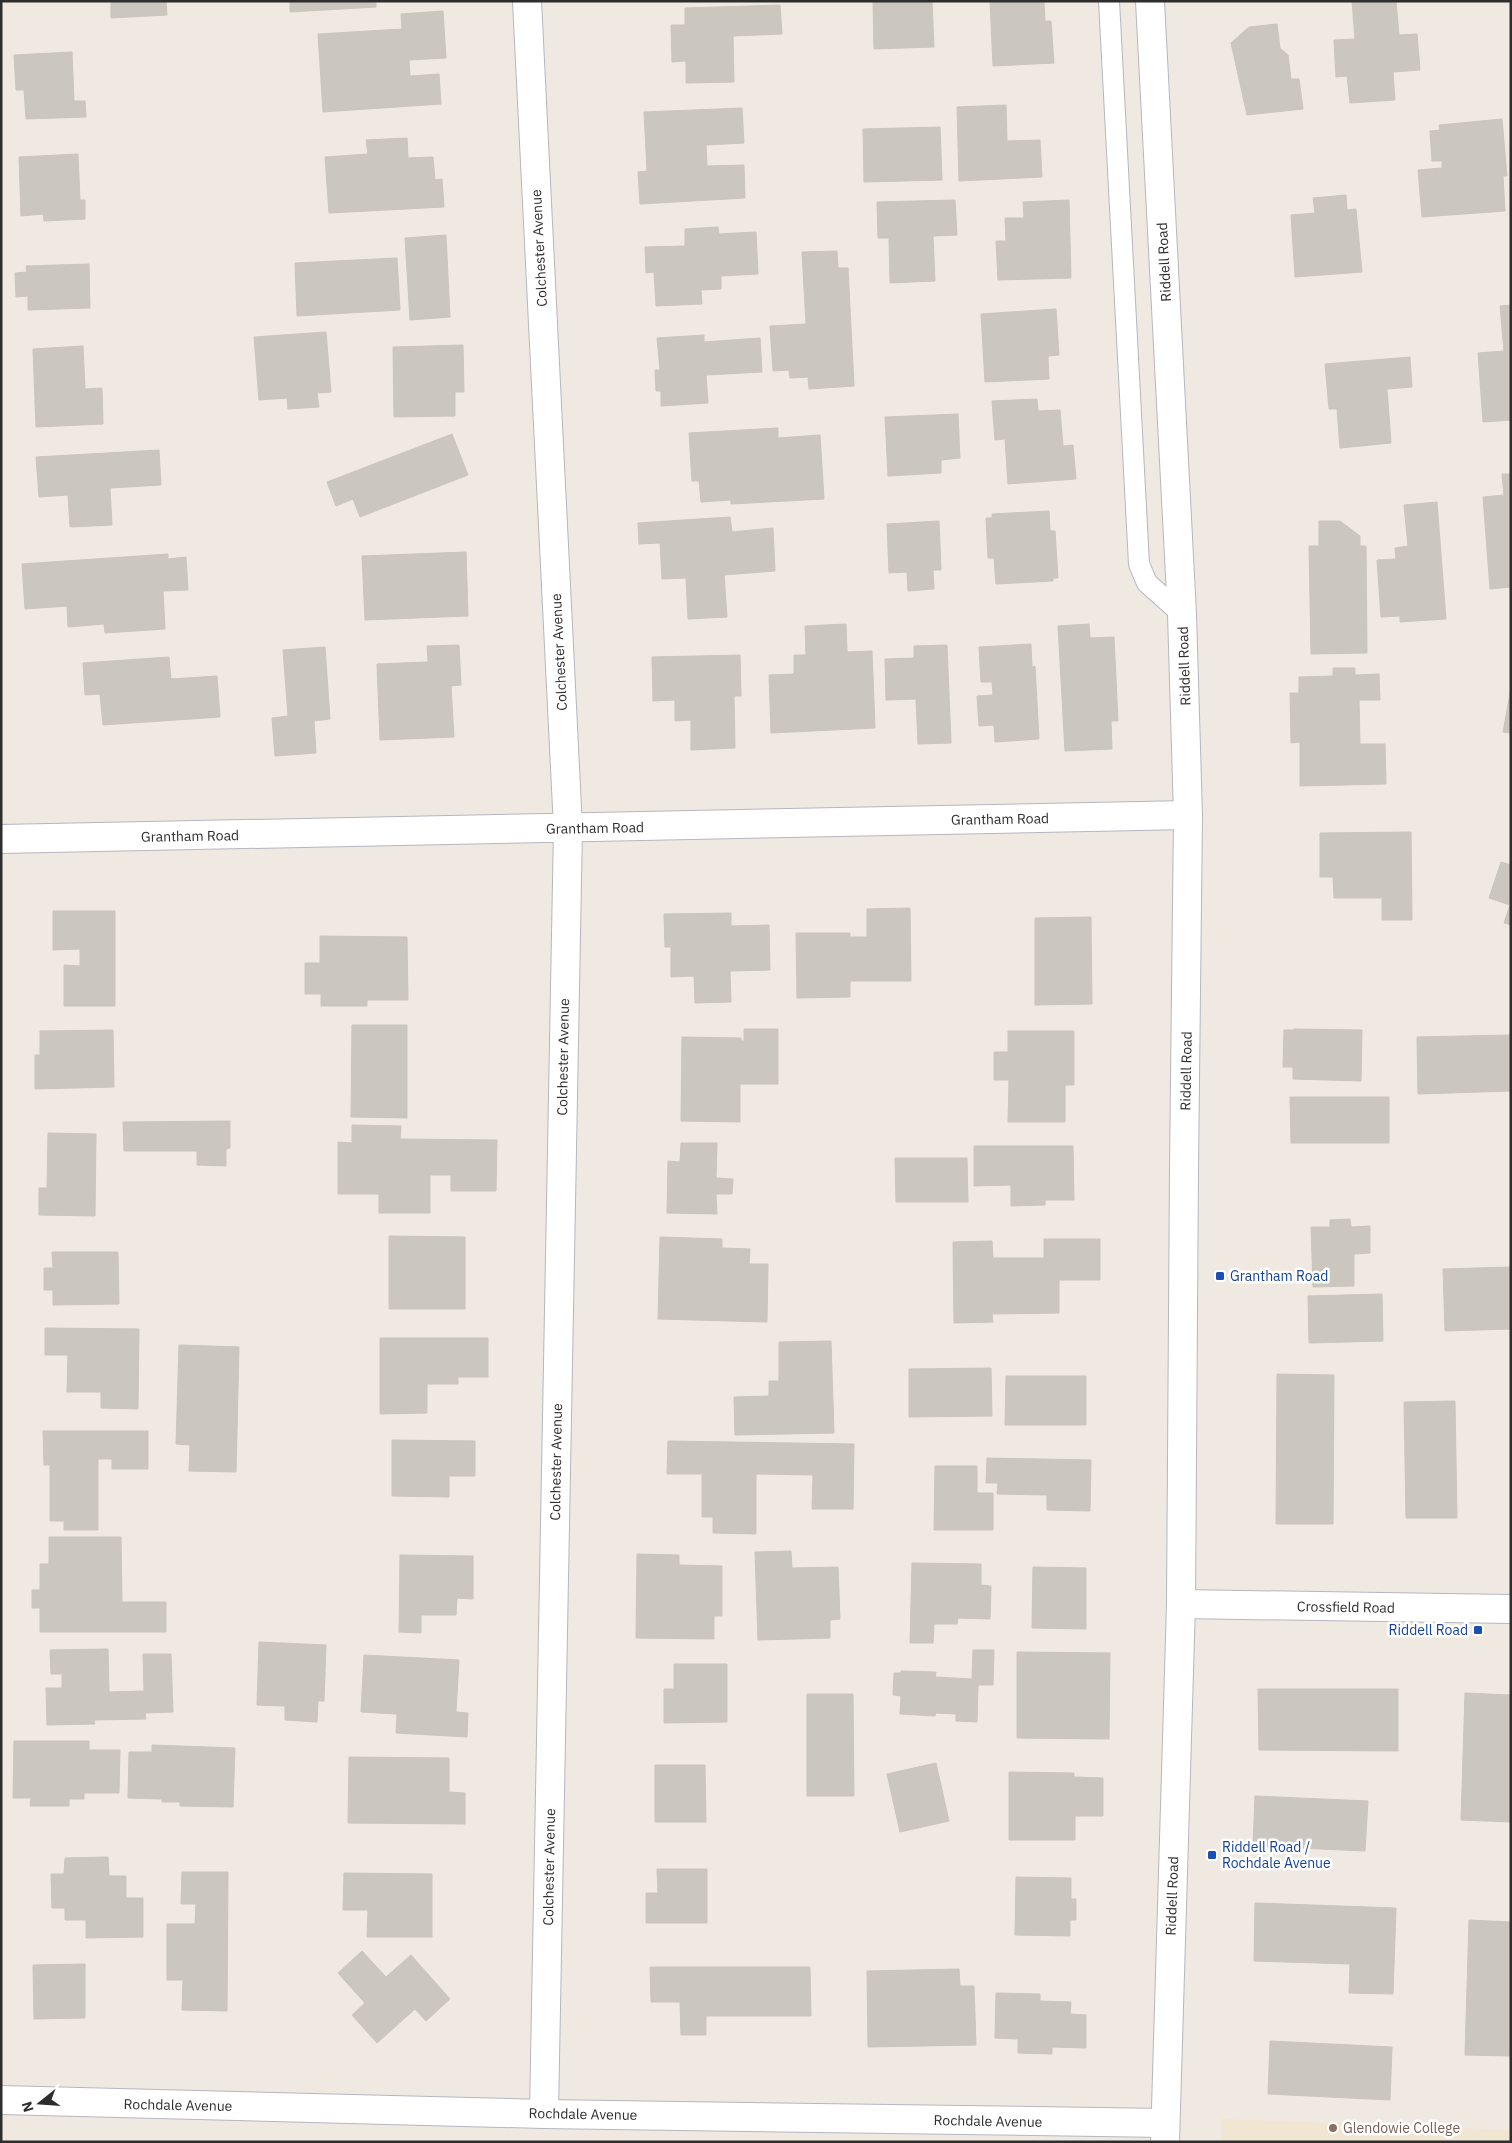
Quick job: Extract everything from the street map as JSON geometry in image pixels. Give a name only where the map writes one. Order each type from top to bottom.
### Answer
[{"type":"street","name":"Colchester Avenue","points":[[527,1],[568,828],[544,2114]]},
{"type":"street","name":"Riddell Road","points":[[1150,1],[1182,614],[1188,814],[1182,1604],[1165,2132]]},
{"type":"street","name":"Grantham Road","points":[[1,840],[1188,814]]},
{"type":"street","name":"Crossfield Road","points":[[1182,1604],[1511,1609]]},
{"type":"street","name":"Rochdale Avenue","points":[[1,2100],[1165,2132]]},
{"type":"lane","points":[[1108,1],[1139,564],[1147,583],[1182,614]]},
{"type":"shaded area","name":"Glendowie College","points":[[1221,2119],[1511,2130],[1511,2142],[1221,2142]]},
{"type":"building","points":[[111,1],[166,1],[167,15],[111,18]]},
{"type":"building","points":[[290,1],[376,1],[376,7],[290,12]]},
{"type":"building","points":[[873,1],[932,1],[934,47],[874,49]]},
{"type":"building","points":[[990,1],[1044,1],[1045,21],[1051,21],[1054,63],[993,66]]},
{"type":"building","points":[[1352,1],[1396,1],[1399,35],[1417,34],[1420,70],[1393,72],[1395,100],[1350,103],[1347,76],[1336,77],[1334,40],[1355,39]]},
{"type":"building","points":[[780,5],[782,34],[733,36],[734,82],[686,83],[686,61],[672,62],[671,25],[685,25],[685,8]]},
{"type":"building","points":[[443,11],[446,58],[409,60],[410,76],[439,74],[441,104],[323,112],[318,34],[402,29],[401,14]]},
{"type":"building","points":[[1277,24],[1280,48],[1288,55],[1291,79],[1299,79],[1303,109],[1247,115],[1231,43],[1249,27]]},
{"type":"building","points":[[72,52],[74,101],[85,101],[86,117],[26,119],[24,90],[16,90],[14,55]]},
{"type":"building","points":[[1006,105],[1007,141],[1040,140],[1042,177],[959,181],[957,107]]},
{"type":"building","points":[[742,108],[744,143],[706,145],[707,166],[744,165],[745,198],[640,204],[638,172],[647,171],[644,112]]},
{"type":"building","points":[[1502,119],[1507,176],[1503,176],[1505,211],[1422,217],[1418,170],[1442,168],[1442,161],[1432,161],[1430,131],[1440,130],[1439,125]]},
{"type":"building","points":[[940,127],[942,180],[864,182],[863,129]]},
{"type":"building","points":[[407,138],[408,158],[433,157],[435,180],[442,179],[444,207],[329,213],[325,157],[368,154],[366,140]]},
{"type":"building","points":[[78,154],[80,200],[85,200],[85,219],[44,221],[43,214],[21,216],[19,157]]},
{"type":"building","points":[[1346,195],[1347,210],[1356,209],[1362,272],[1295,277],[1291,215],[1315,213],[1313,198]]},
{"type":"building","points":[[955,200],[957,235],[933,236],[935,281],[890,283],[889,238],[878,238],[877,202]]},
{"type":"building","points":[[1069,200],[1071,278],[998,280],[996,241],[1006,241],[1005,218],[1024,218],[1023,202]]},
{"type":"building","points":[[718,227],[719,234],[756,232],[758,274],[721,276],[721,289],[701,290],[702,304],[656,306],[654,272],[646,273],[645,247],[685,246],[685,229]]},
{"type":"building","points":[[446,235],[450,317],[410,320],[405,238]]},
{"type":"building","points":[[837,251],[838,268],[848,268],[854,386],[809,389],[808,377],[790,378],[789,370],[773,371],[770,326],[806,324],[802,252]]},
{"type":"building","points":[[397,258],[400,310],[297,316],[295,263]]},
{"type":"building","points":[[89,264],[90,308],[28,310],[28,296],[16,297],[15,273],[27,272],[26,266]]},
{"type":"building","points":[[1511,305],[1511,420],[1483,422],[1478,353],[1504,351],[1500,306]]},
{"type":"building","points":[[1056,309],[1059,355],[1048,356],[1049,379],[985,382],[981,314]]},
{"type":"building","points":[[326,332],[331,392],[317,393],[319,407],[288,409],[287,398],[259,400],[254,337]]},
{"type":"building","points":[[704,335],[704,342],[760,338],[762,372],[706,375],[708,403],[661,406],[661,391],[656,391],[655,370],[660,370],[657,338]]},
{"type":"building","points":[[463,345],[464,392],[455,392],[455,416],[394,417],[393,347]]},
{"type":"building","points":[[83,346],[85,389],[102,388],[103,424],[36,427],[33,349]]},
{"type":"building","points":[[1410,357],[1412,387],[1387,389],[1391,443],[1340,448],[1337,409],[1329,409],[1325,364]]},
{"type":"building","points":[[1037,399],[1038,411],[1060,410],[1063,446],[1073,445],[1076,479],[1008,484],[1005,439],[995,440],[992,401]]},
{"type":"building","points":[[958,414],[960,458],[941,460],[941,473],[888,476],[885,417]]},
{"type":"building","points":[[778,428],[778,438],[820,435],[824,499],[731,504],[731,500],[701,502],[699,481],[692,481],[689,433]]},
{"type":"building","points":[[452,434],[468,475],[360,517],[353,499],[336,506],[327,482]]},
{"type":"building","points":[[159,450],[161,485],[110,488],[112,525],[70,527],[68,495],[39,497],[36,457]]},
{"type":"building","points":[[1502,474],[1511,474],[1511,587],[1490,589],[1483,497],[1504,495]]},
{"type":"building","points":[[1437,502],[1446,619],[1400,622],[1400,616],[1381,617],[1377,560],[1396,559],[1395,548],[1408,546],[1404,505]]},
{"type":"building","points":[[1049,511],[1050,531],[1055,531],[1058,578],[1053,578],[1053,581],[996,584],[994,558],[988,558],[986,518],[992,518],[992,514]]},
{"type":"building","points":[[730,517],[732,532],[773,528],[775,571],[724,575],[727,617],[688,619],[686,578],[662,579],[660,543],[639,544],[638,523]]},
{"type":"building","points":[[939,521],[941,570],[933,570],[934,589],[908,591],[907,572],[889,573],[887,524]]},
{"type":"building","points":[[1319,521],[1340,521],[1360,536],[1360,546],[1366,546],[1367,653],[1311,654],[1309,546],[1319,546]]},
{"type":"building","points":[[466,552],[468,616],[365,620],[362,556]]},
{"type":"building","points":[[168,554],[168,559],[186,557],[188,590],[163,591],[165,629],[105,633],[104,624],[68,627],[67,606],[25,609],[22,564]]},
{"type":"building","points":[[846,624],[847,652],[872,651],[875,728],[771,733],[769,675],[794,674],[794,655],[806,655],[805,626]]},
{"type":"building","points":[[1089,624],[1090,638],[1114,637],[1118,721],[1111,721],[1112,749],[1065,751],[1058,626]]},
{"type":"building","points":[[1031,644],[1032,667],[1035,666],[1039,739],[995,742],[994,725],[979,726],[977,696],[993,695],[992,682],[981,682],[979,647]]},
{"type":"building","points":[[459,645],[461,685],[451,686],[454,737],[380,740],[377,664],[428,662],[427,646]]},
{"type":"building","points":[[947,645],[951,743],[918,744],[916,699],[886,700],[885,659],[914,658],[914,646]]},
{"type":"building","points":[[325,647],[330,719],[314,721],[316,753],[275,756],[272,718],[288,716],[283,650]]},
{"type":"building","points":[[740,655],[741,696],[734,696],[735,748],[691,750],[691,720],[675,721],[675,700],[653,701],[652,657]]},
{"type":"building","points":[[169,657],[171,679],[217,676],[220,717],[103,725],[100,694],[85,695],[83,663]]},
{"type":"building","points":[[1333,668],[1355,668],[1355,675],[1379,674],[1380,700],[1359,700],[1360,744],[1385,744],[1386,784],[1300,786],[1300,742],[1291,743],[1290,693],[1299,693],[1299,677],[1333,676]]},
{"type":"building","points":[[1511,688],[1511,733],[1503,732]]},
{"type":"building","points":[[1411,832],[1412,920],[1382,920],[1382,898],[1334,898],[1333,877],[1320,877],[1320,833]]},
{"type":"building","points":[[1501,862],[1511,865],[1511,925],[1504,923],[1510,905],[1489,898]]},
{"type":"building","points":[[910,908],[911,981],[850,981],[850,997],[797,998],[796,933],[850,933],[850,937],[867,937],[867,909]]},
{"type":"building","points":[[53,911],[115,911],[115,1006],[64,1006],[64,965],[80,966],[80,949],[53,950]]},
{"type":"building","points":[[731,913],[731,926],[769,925],[770,970],[730,971],[731,1002],[695,1003],[694,976],[671,977],[671,947],[665,947],[664,914]]},
{"type":"building","points":[[1091,917],[1092,1004],[1035,1005],[1035,918]]},
{"type":"building","points":[[320,936],[407,937],[408,1000],[367,1000],[367,1006],[321,1006],[321,994],[305,994],[305,963],[320,963]]},
{"type":"building","points":[[352,1025],[407,1025],[407,1118],[351,1117]]},
{"type":"building","points":[[744,1029],[778,1029],[778,1084],[740,1084],[740,1122],[681,1121],[682,1037],[741,1038],[741,1041],[744,1041]]},
{"type":"building","points":[[113,1030],[114,1087],[35,1089],[35,1055],[40,1055],[40,1031]]},
{"type":"building","points":[[1284,1030],[1362,1030],[1361,1081],[1293,1079],[1293,1067],[1283,1067]]},
{"type":"building","points":[[1008,1031],[1074,1031],[1074,1085],[1065,1085],[1065,1122],[1008,1122],[1009,1080],[994,1080],[994,1052],[1008,1052]]},
{"type":"building","points":[[1511,1035],[1511,1091],[1418,1094],[1417,1037]]},
{"type":"building","points":[[1290,1097],[1389,1097],[1389,1143],[1291,1143]]},
{"type":"building","points":[[230,1121],[230,1148],[226,1149],[226,1166],[197,1165],[197,1151],[124,1151],[123,1122]]},
{"type":"building","points":[[352,1125],[401,1126],[400,1139],[497,1140],[496,1191],[451,1191],[451,1175],[430,1175],[430,1213],[379,1213],[379,1194],[338,1194],[338,1142],[352,1143]]},
{"type":"building","points":[[48,1133],[96,1134],[95,1216],[39,1215],[39,1188],[47,1188]]},
{"type":"building","points":[[681,1143],[717,1143],[716,1178],[733,1179],[732,1194],[716,1194],[717,1214],[667,1213],[668,1161],[680,1162]]},
{"type":"building","points":[[974,1146],[1073,1146],[1074,1200],[1045,1200],[1045,1205],[1011,1206],[1011,1185],[974,1186]]},
{"type":"building","points":[[895,1158],[967,1158],[968,1202],[896,1202]]},
{"type":"building","points":[[1350,1219],[1351,1227],[1370,1226],[1370,1253],[1354,1254],[1354,1286],[1313,1287],[1311,1227],[1330,1227],[1330,1220]]},
{"type":"building","points":[[389,1236],[465,1237],[465,1309],[389,1309]]},
{"type":"building","points":[[660,1237],[722,1239],[722,1248],[750,1249],[749,1264],[768,1264],[767,1322],[658,1319]]},
{"type":"building","points":[[1044,1239],[1100,1239],[1100,1280],[1059,1280],[1059,1313],[992,1314],[993,1322],[954,1323],[953,1242],[992,1241],[993,1258],[1044,1258]]},
{"type":"building","points":[[52,1252],[118,1252],[119,1304],[53,1305],[53,1290],[44,1290],[44,1268],[53,1268]]},
{"type":"building","points":[[1511,1267],[1511,1329],[1445,1331],[1443,1269]]},
{"type":"building","points":[[1382,1294],[1383,1341],[1309,1343],[1308,1296]]},
{"type":"building","points":[[45,1328],[139,1329],[138,1409],[101,1408],[101,1392],[67,1392],[68,1355],[45,1355]]},
{"type":"building","points":[[380,1338],[488,1338],[488,1377],[458,1377],[458,1384],[427,1384],[427,1413],[380,1414]]},
{"type":"building","points":[[831,1341],[834,1433],[735,1435],[734,1397],[769,1396],[769,1381],[779,1381],[779,1342]]},
{"type":"building","points":[[179,1345],[239,1347],[236,1472],[189,1471],[190,1445],[176,1444]]},
{"type":"building","points":[[991,1368],[992,1416],[909,1417],[909,1369]]},
{"type":"building","points":[[1277,1374],[1334,1375],[1333,1524],[1276,1524]]},
{"type":"building","points":[[1006,1376],[1086,1376],[1086,1425],[1005,1425]]},
{"type":"building","points":[[1455,1401],[1457,1518],[1406,1518],[1404,1402]]},
{"type":"building","points":[[43,1431],[148,1431],[148,1469],[112,1469],[112,1459],[98,1459],[98,1530],[64,1530],[64,1521],[50,1521],[50,1465],[44,1465]]},
{"type":"building","points":[[392,1440],[475,1441],[475,1476],[449,1476],[449,1497],[392,1496]]},
{"type":"building","points":[[668,1441],[854,1444],[853,1509],[812,1509],[813,1475],[756,1474],[756,1534],[713,1533],[713,1517],[702,1517],[702,1474],[667,1474]]},
{"type":"building","points":[[987,1458],[1091,1460],[1090,1511],[1047,1510],[1047,1495],[997,1494],[998,1483],[986,1483]]},
{"type":"building","points":[[935,1466],[977,1466],[977,1493],[993,1493],[993,1530],[934,1530]]},
{"type":"building","points":[[49,1537],[121,1537],[122,1602],[166,1602],[166,1632],[40,1632],[40,1608],[32,1608],[32,1590],[40,1590],[40,1564],[49,1564]]},
{"type":"building","points":[[791,1551],[792,1568],[838,1567],[840,1619],[830,1620],[830,1638],[758,1640],[755,1552]]},
{"type":"building","points":[[637,1554],[679,1555],[679,1565],[722,1566],[722,1616],[714,1616],[714,1639],[636,1638]]},
{"type":"building","points":[[400,1555],[473,1556],[473,1599],[457,1598],[456,1615],[421,1615],[421,1633],[399,1632]]},
{"type":"building","points":[[912,1563],[981,1564],[981,1585],[991,1586],[990,1619],[958,1618],[957,1624],[934,1624],[933,1643],[910,1643]]},
{"type":"building","points":[[1033,1567],[1086,1568],[1086,1629],[1032,1628]]},
{"type":"building","points":[[259,1642],[326,1645],[324,1701],[318,1701],[317,1722],[285,1720],[285,1706],[257,1705]]},
{"type":"building","points":[[108,1649],[109,1692],[144,1691],[143,1654],[171,1654],[173,1712],[145,1713],[146,1719],[94,1720],[95,1724],[47,1725],[46,1688],[62,1688],[62,1674],[51,1674],[50,1650]]},
{"type":"building","points":[[973,1650],[994,1650],[993,1685],[978,1685],[977,1722],[956,1721],[956,1714],[936,1713],[935,1716],[900,1714],[901,1696],[893,1695],[894,1673],[901,1673],[901,1671],[936,1672],[935,1677],[972,1679]]},
{"type":"building","points":[[1017,1652],[1110,1653],[1109,1739],[1017,1738]]},
{"type":"building","points":[[364,1655],[459,1660],[456,1712],[468,1713],[467,1737],[396,1733],[397,1714],[361,1712]]},
{"type":"building","points":[[674,1664],[727,1664],[727,1722],[664,1723],[664,1689],[674,1689]]},
{"type":"building","points":[[1258,1689],[1398,1689],[1398,1751],[1259,1750]]},
{"type":"building","points":[[1465,1693],[1511,1695],[1511,1822],[1461,1820]]},
{"type":"building","points":[[807,1694],[853,1694],[854,1796],[807,1796]]},
{"type":"building","points":[[14,1741],[89,1741],[89,1750],[120,1750],[119,1793],[84,1793],[84,1799],[69,1799],[69,1806],[30,1806],[31,1798],[13,1798]]},
{"type":"building","points":[[152,1745],[235,1748],[233,1807],[180,1806],[180,1802],[162,1802],[162,1799],[128,1798],[129,1752],[152,1752]]},
{"type":"building","points":[[349,1757],[449,1758],[449,1792],[465,1793],[465,1824],[348,1823]]},
{"type":"building","points":[[936,1763],[949,1821],[900,1832],[887,1774]]},
{"type":"building","points":[[655,1765],[705,1765],[706,1822],[655,1822]]},
{"type":"building","points":[[1009,1772],[1074,1773],[1074,1777],[1103,1778],[1103,1816],[1075,1816],[1075,1840],[1009,1840]]},
{"type":"building","points":[[1255,1796],[1368,1801],[1365,1851],[1253,1846]]},
{"type":"building","points":[[108,1857],[109,1876],[126,1876],[126,1898],[143,1898],[143,1937],[86,1938],[86,1920],[65,1920],[65,1908],[52,1908],[51,1874],[64,1874],[65,1858]]},
{"type":"building","points":[[657,1869],[707,1869],[707,1923],[646,1923],[646,1893],[658,1893]]},
{"type":"building","points":[[182,1872],[228,1872],[227,2011],[182,2010],[183,1980],[167,1980],[167,1924],[195,1924],[196,1904],[181,1904]]},
{"type":"building","points":[[344,1873],[432,1874],[432,1937],[367,1937],[368,1910],[343,1910]]},
{"type":"building","points":[[1016,1877],[1071,1878],[1071,1899],[1076,1899],[1076,1920],[1070,1920],[1070,1936],[1015,1935]]},
{"type":"building","points":[[1255,1903],[1396,1908],[1393,1994],[1349,1993],[1350,1964],[1254,1961]]},
{"type":"building","points":[[1469,1920],[1511,1922],[1511,2056],[1465,2055]]},
{"type":"building","points":[[362,1951],[386,1977],[411,1955],[450,1999],[426,2021],[415,2009],[377,2043],[352,2015],[365,2003],[338,1973]]},
{"type":"building","points":[[85,1964],[85,2018],[34,2019],[33,1965]]},
{"type":"building","points":[[650,1967],[810,1967],[811,2016],[706,2016],[706,2035],[681,2035],[680,2002],[651,2002]]},
{"type":"building","points":[[959,1969],[960,1986],[974,1986],[976,2045],[868,2047],[867,1971]]},
{"type":"building","points":[[996,1993],[1040,1994],[1040,2001],[1071,2002],[1070,2014],[1086,2015],[1086,2048],[1052,2047],[1052,2054],[1018,2053],[1018,2039],[995,2038]]},
{"type":"building","points":[[1270,2041],[1392,2047],[1390,2100],[1268,2094]]},
{"type":"place","name":"Grantham Road","points":[[1220,1276]]},
{"type":"place","name":"Riddell Road","points":[[1478,1630]]},
{"type":"place","name":"Riddell Road / Rochdale Avenue","points":[[1212,1855]]},
{"type":"place","name":"Glendowie College","points":[[1333,2128]]}]
